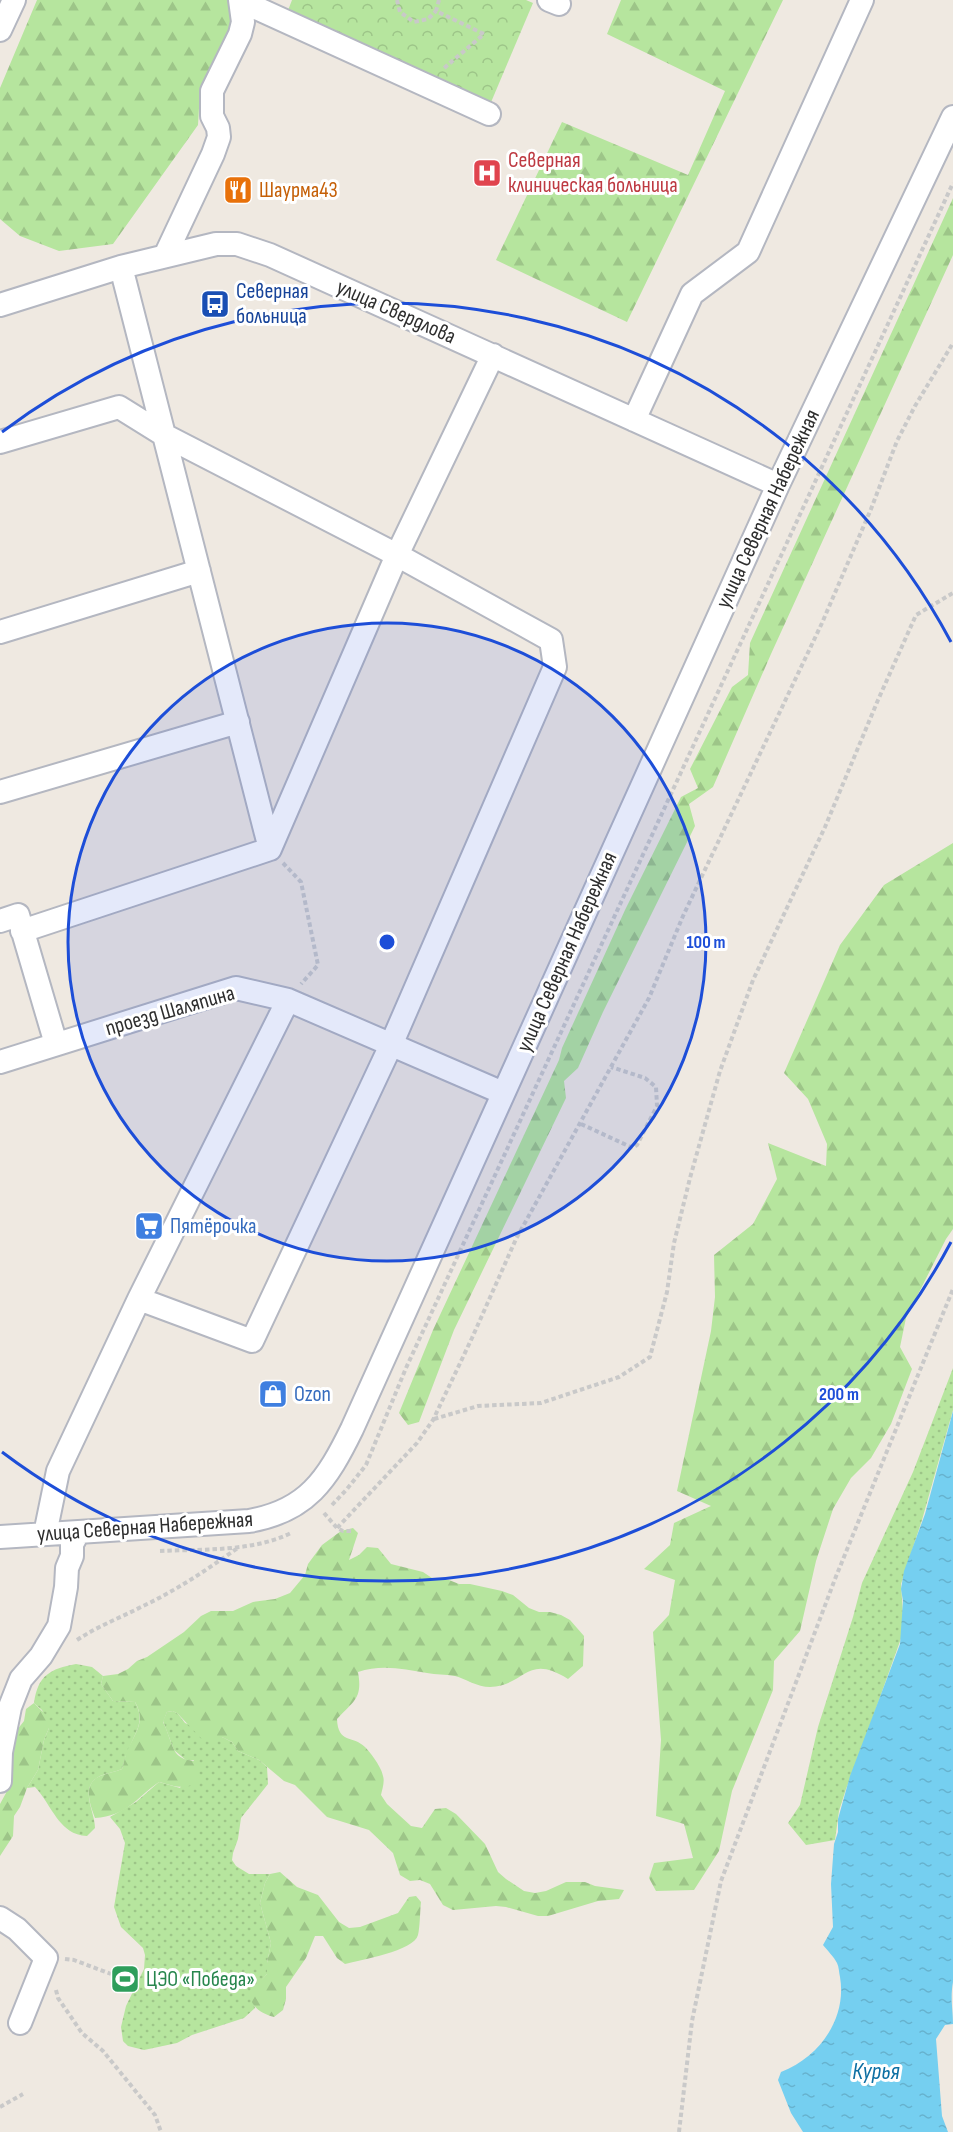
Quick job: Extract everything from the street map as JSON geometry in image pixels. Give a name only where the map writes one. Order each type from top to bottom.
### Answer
[{"type":"street","points":[[0,30],[14,0]]},
{"type":"street","points":[[634,420],[692,294],[748,252],[862,0]]},
{"type":"street","points":[[241,1],[489,114]]},
{"type":"street","points":[[165,256],[219,137],[218,128],[212,116],[212,91],[240,34],[243,22],[241,1]]},
{"type":"street","name":"улица Северная Набережная","points":[[0,1536],[78,1533],[267,1518],[295,1506],[326,1475],[343,1447],[778,485],[953,117]]},
{"type":"street","name":"улица Свердлова","points":[[0,305],[121,267],[216,244],[237,244],[270,255],[778,485]]},
{"type":"street","points":[[121,267],[270,849]]},
{"type":"street","points":[[22,931],[270,849],[398,555],[493,355]]},
{"type":"street","points":[[0,442],[119,407],[164,435],[398,555],[551,640],[555,667],[391,1045],[252,1341],[139,1299]]},
{"type":"street","points":[[0,632],[199,571]]},
{"type":"street","points":[[0,792],[238,722]]},
{"type":"street","points":[[0,921],[18,915],[56,1044]]},
{"type":"street","name":"проезд Шаляпина","points":[[0,1062],[236,988],[288,1000],[503,1093]]},
{"type":"street","points":[[45,1534],[58,1471],[139,1299],[288,1000]]},
{"type":"street","points":[[0,1781],[1,1752],[10,1707],[21,1679],[40,1656],[59,1626],[67,1568],[72,1556],[72,1544],[78,1533]]},
{"type":"street","points":[[0,1918],[17,1929],[46,1958],[20,2023]]},
{"type":"path","points":[[397,0],[400,12],[414,22],[428,19],[436,11],[439,0]]},
{"type":"path","points":[[424,85],[484,33],[436,11]]},
{"type":"path","points":[[337,1528],[417,1443],[433,1420],[516,1239],[649,998],[683,916],[822,623],[871,509],[897,441],[915,405],[953,343]]},
{"type":"path","points":[[433,1420],[478,1406],[541,1403],[619,1377],[650,1357],[667,1292],[674,1243],[690,1178],[720,1071],[753,980],[825,827],[916,615],[953,593]]},
{"type":"path","points":[[270,849],[301,882],[318,965],[288,1000]]},
{"type":"path","points":[[581,1124],[633,1148],[637,1145],[657,1106],[656,1087],[645,1078],[611,1067]]},
{"type":"path","points":[[679,2132],[692,2021],[721,1881],[835,1579],[953,1289]]},
{"type":"path","points":[[324,1513],[337,1528],[351,1531]]},
{"type":"path","points":[[76,1641],[94,1628],[144,1606],[200,1575],[239,1547]]},
{"type":"path","points":[[111,1974],[74,1960],[46,1958],[58,1998],[82,2033],[103,2051],[155,2115],[162,2132]]},
{"type":"path","points":[[0,2107],[23,2094]]},
{"type":"green space","points":[[37,0],[228,0],[237,28],[200,91],[198,125],[113,244],[59,251],[20,236],[0,219],[0,88]]},
{"type":"green space","points":[[292,0],[526,0],[533,3],[489,107],[287,13]]},
{"type":"green space","points":[[621,0],[783,0],[627,322],[496,260],[562,122],[688,175],[725,91],[607,34]]},
{"type":"green space","points":[[953,198],[953,255],[771,654],[713,787],[689,804],[695,826],[603,1012],[578,1068],[564,1081],[566,1098],[454,1330],[419,1422],[408,1425],[399,1413],[433,1330],[559,1060],[562,1048],[625,910],[681,797],[698,788],[690,769],[732,687],[748,675],[750,643]]},
{"type":"green space","points":[[953,843],[953,1229],[906,1318],[900,1347],[912,1369],[891,1424],[871,1458],[851,1478],[833,1509],[816,1561],[800,1631],[774,1661],[773,1690],[732,1791],[719,1851],[694,1890],[656,1891],[649,1878],[654,1863],[693,1858],[684,1824],[656,1816],[661,1740],[653,1632],[669,1615],[675,1580],[644,1569],[670,1545],[674,1523],[711,1506],[677,1491],[711,1331],[715,1297],[714,1255],[753,1224],[777,1179],[768,1143],[826,1166],[827,1144],[808,1099],[784,1073],[840,945],[884,885]]},
{"type":"green space","points":[[953,1368],[953,1410],[901,1584],[904,1630],[846,1789],[839,1811],[835,1840],[806,1845],[788,1823],[800,1805],[818,1727],[862,1583],[913,1472]]},
{"type":"green space","points":[[353,1528],[358,1533],[349,1560],[359,1555],[367,1547],[378,1548],[391,1564],[423,1572],[432,1578],[502,1591],[513,1595],[529,1608],[561,1615],[570,1620],[584,1636],[583,1666],[568,1679],[543,1669],[527,1672],[502,1685],[485,1687],[455,1676],[401,1669],[375,1668],[358,1672],[358,1694],[337,1719],[338,1727],[343,1736],[360,1743],[376,1761],[384,1778],[381,1795],[387,1804],[411,1826],[422,1828],[435,1809],[446,1808],[456,1814],[485,1844],[498,1872],[524,1891],[535,1893],[566,1882],[585,1882],[595,1886],[624,1890],[619,1899],[598,1901],[548,1916],[538,1916],[496,1906],[453,1910],[443,1905],[430,1884],[420,1880],[410,1881],[400,1875],[393,1853],[369,1830],[327,1817],[295,1785],[284,1781],[259,1760],[238,1751],[232,1742],[222,1737],[211,1743],[201,1738],[173,1711],[167,1712],[163,1722],[176,1753],[197,1763],[198,1781],[184,1787],[159,1782],[123,1810],[106,1817],[95,1818],[89,1799],[92,1782],[96,1778],[122,1769],[140,1721],[135,1702],[113,1701],[101,1684],[103,1676],[118,1674],[128,1669],[211,1611],[233,1611],[253,1602],[275,1599],[290,1593],[305,1575],[308,1564],[322,1545],[341,1531]]},
{"type":"green space","points":[[76,1664],[92,1667],[103,1676],[101,1684],[113,1701],[135,1702],[140,1715],[138,1727],[122,1769],[100,1776],[90,1786],[89,1800],[95,1828],[87,1836],[69,1830],[57,1818],[35,1787],[27,1788],[38,1770],[49,1728],[42,1710],[34,1703],[36,1693],[42,1680],[52,1671]]},
{"type":"green space","points":[[34,1703],[49,1718],[49,1728],[38,1770],[14,1816],[13,1836],[0,1856],[0,1804],[6,1793],[17,1730],[24,1721],[26,1709]]},
{"type":"green space","points":[[173,1711],[185,1723],[232,1742],[238,1751],[259,1760],[267,1767],[268,1784],[241,1818],[232,1860],[236,1866],[249,1874],[270,1874],[260,1903],[271,1943],[267,1974],[252,1996],[255,2008],[244,2018],[192,2035],[177,2043],[144,2050],[128,2046],[123,2041],[121,2027],[126,2006],[144,1969],[145,1955],[143,1948],[121,1927],[114,1907],[125,1843],[120,1829],[110,1817],[136,1802],[159,1782],[180,1788],[194,1760],[187,1761],[174,1750],[163,1721],[167,1712]]},
{"type":"green space","points":[[280,1872],[297,1887],[318,1895],[339,1922],[349,1928],[360,1927],[398,1913],[409,1897],[416,1896],[421,1902],[418,1935],[407,1946],[397,1950],[345,1964],[337,1958],[323,1936],[315,1936],[306,1958],[286,1987],[283,2010],[274,2017],[264,2013],[256,2008],[251,1999],[253,1989],[267,1974],[271,1943],[260,1903],[270,1874]]},
{"type":"water","name":"Курья","points":[[953,1411],[953,2024],[945,2025],[936,2039],[942,2116],[948,2132],[803,2132],[791,2113],[778,2080],[781,2072],[808,2057],[819,2046],[835,2021],[839,2007],[841,1992],[838,1966],[823,1945],[833,1927],[831,1884],[838,1819],[850,1776],[900,1644],[903,1601],[901,1589],[904,1571],[925,1514]]},
{"type":"place","name":"Северная клиническая больница","points":[[487,173]]},
{"type":"place","name":"Шаурма43","points":[[238,190]]},
{"type":"place","name":"Северная больница","points":[[215,304]]},
{"type":"place","name":"Пятёрочка","points":[[149,1226]]},
{"type":"place","name":"Ozon","points":[[273,1394]]},
{"type":"place","name":"ЦЭО «Победа»","points":[[125,1979]]}]
